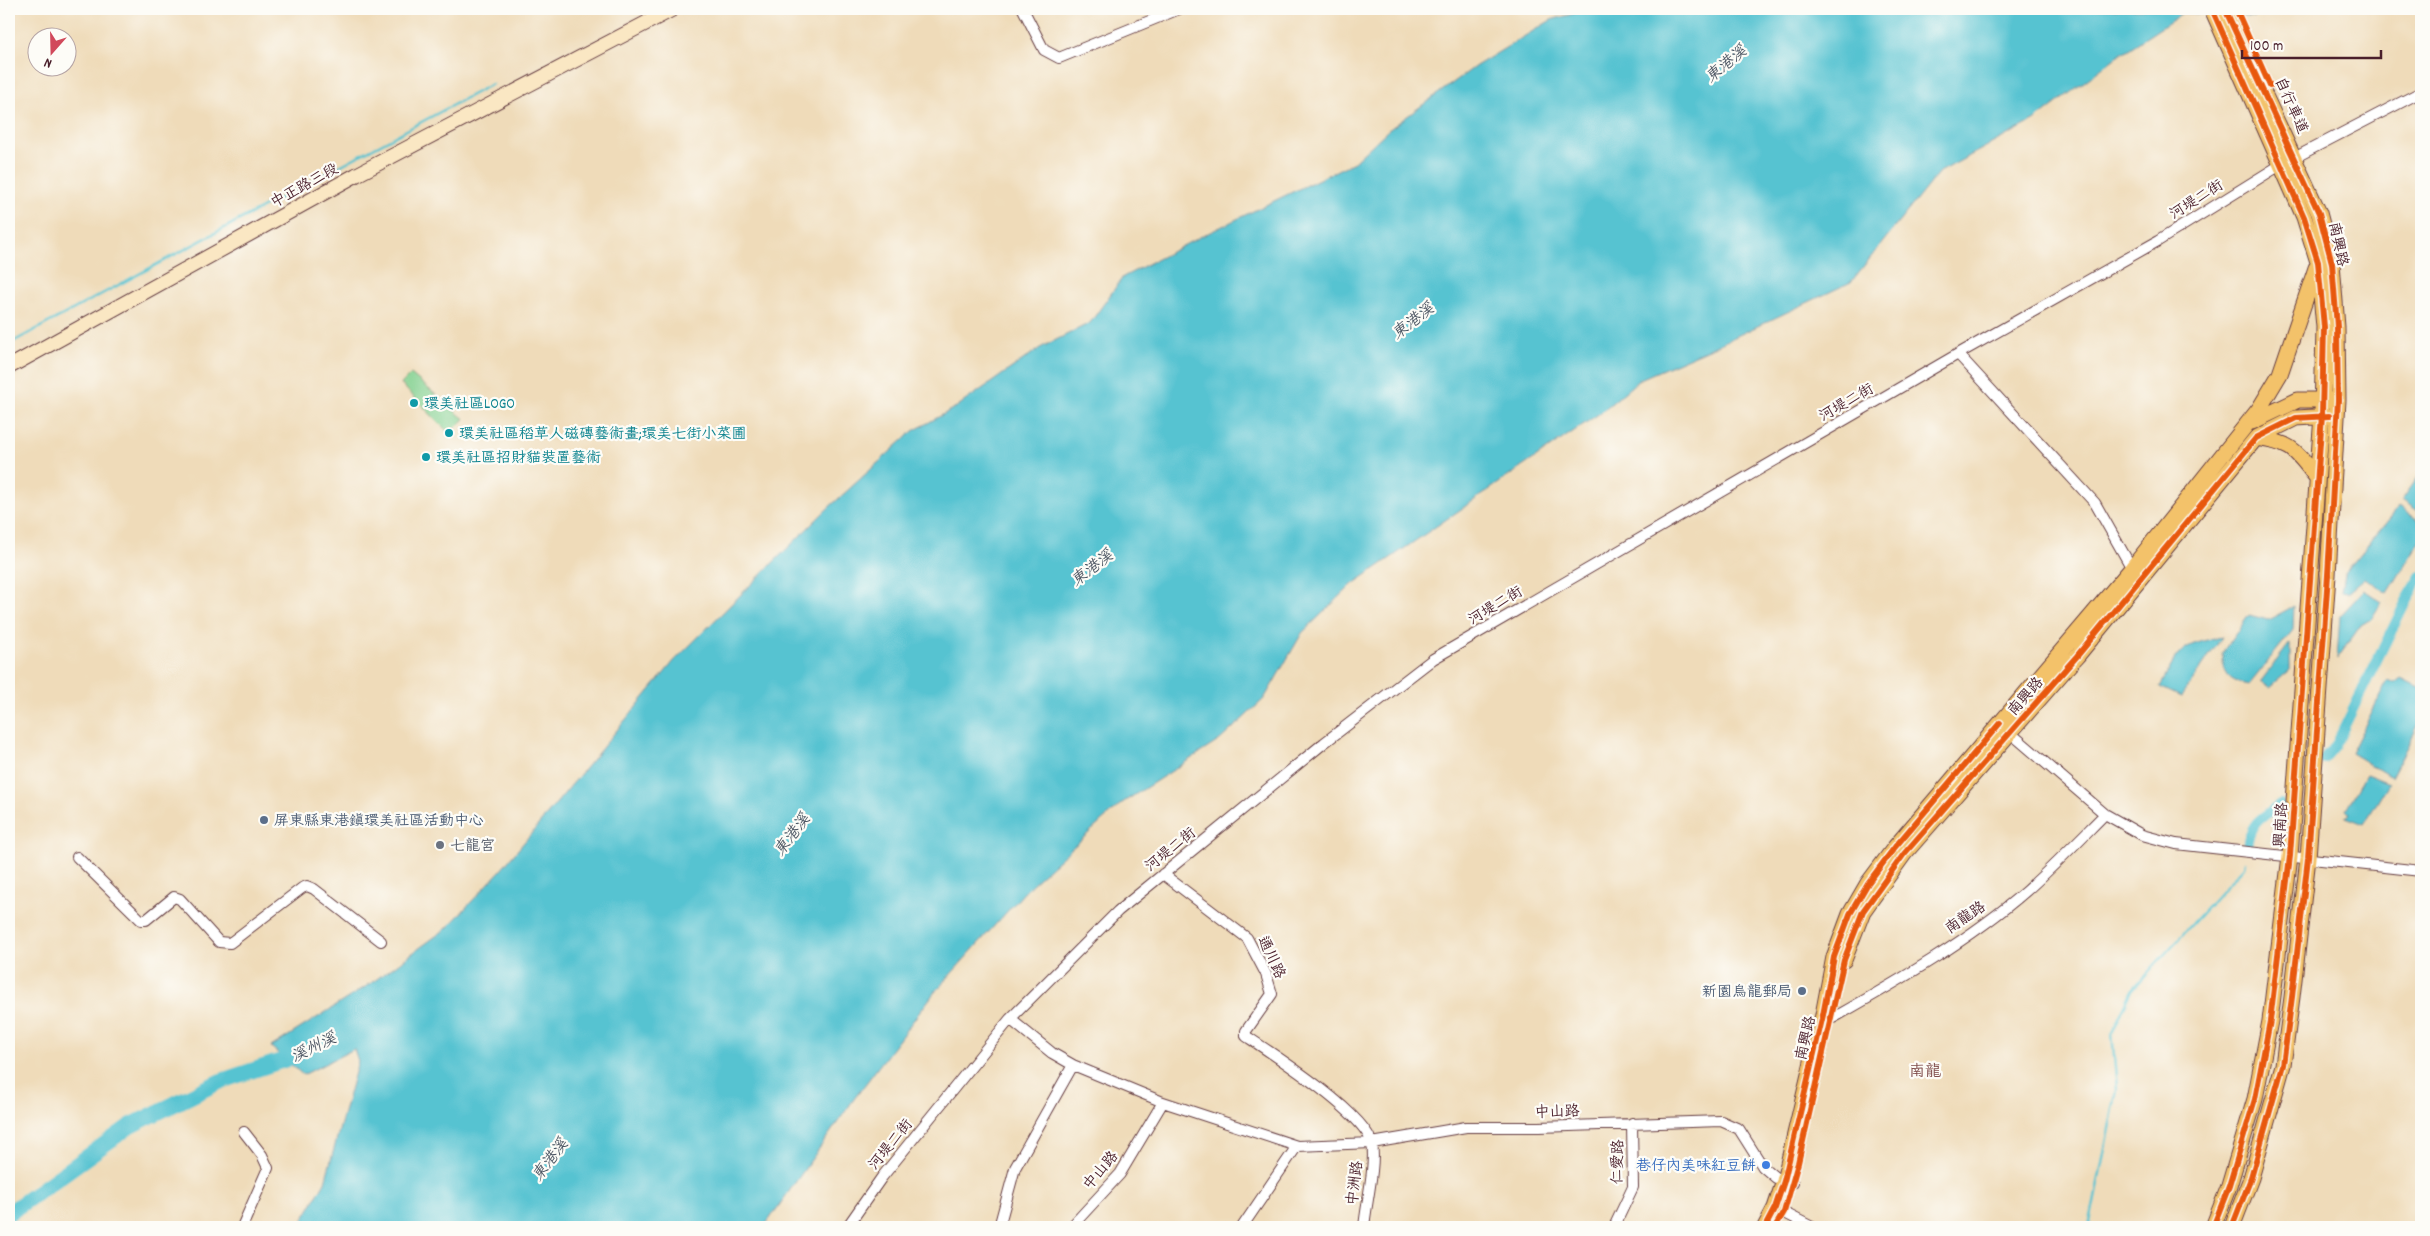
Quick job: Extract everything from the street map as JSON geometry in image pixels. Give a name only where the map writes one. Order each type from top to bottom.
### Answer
[{"type":"main road","name":"中正路三段","points":[[9,367],[356,175],[673,9]]},
{"type":"main road","points":[[2212,9],[2288,161]]},
{"type":"main road","points":[[2225,9],[2288,161]]},
{"type":"main road","name":"南興路","points":[[2288,161],[2318,262],[2324,327],[2322,415]]},
{"type":"main road","name":"南興路","points":[[1775,1227],[1789,1182],[1828,1016],[1834,957],[1850,914],[1868,883],[1895,848],[2005,728],[2256,438],[2296,418],[2322,415],[2338,416],[2337,327],[2332,264],[2319,213],[2288,161]]},
{"type":"main road","name":"南興路","points":[[2136,575],[2259,410],[2280,374],[2318,262]]},
{"type":"main road","name":"南興路","points":[[2246,425],[2298,400],[2338,400]]},
{"type":"main road","name":"興南路","points":[[2213,1227],[2229,1186],[2255,1099],[2270,1021],[2290,856],[2322,415]]},
{"type":"main road","name":"興南路","points":[[2232,1227],[2251,1178],[2282,1065],[2308,858],[2338,416]]},
{"type":"main road","points":[[2256,438],[2277,440],[2290,446],[2317,478]]},
{"type":"main road","name":"南興路","points":[[1765,1227],[1780,1210]]},
{"type":"street","points":[[1023,9],[1044,50],[1059,58],[1178,9]]},
{"type":"street","name":"河堤二街","points":[[847,1227],[882,1176],[1010,1019],[1118,911],[1324,743],[1433,659],[1958,354],[2158,241],[2288,161],[2421,92]]},
{"type":"street","points":[[1958,354],[2095,503],[2136,575]]},
{"type":"street","points":[[2005,728],[2105,814],[2142,835],[2176,844],[2421,871]]},
{"type":"street","name":"南龍路","points":[[1828,1016],[1914,970],[1990,919],[2025,891],[2105,814]]},
{"type":"street","points":[[77,857],[141,920],[146,920],[174,897],[180,899],[219,942],[230,943],[307,886],[314,889],[381,941]]},
{"type":"street","name":"通川路","points":[[1163,874],[1247,938],[1258,956],[1272,994],[1246,1031],[1246,1036],[1300,1071],[1369,1132],[1372,1143]]},
{"type":"street","name":"中山路","points":[[1010,1019],[1052,1053],[1072,1065],[1163,1102],[1297,1146],[1372,1143],[1466,1127],[1539,1127],[1721,1121],[1739,1130],[1763,1167],[1776,1178],[1789,1182]]},
{"type":"street","points":[[999,1227],[1015,1168],[1072,1065]]},
{"type":"street","name":"中山路","points":[[1071,1227],[1120,1174],[1163,1102]]},
{"type":"street","name":"仁愛路","points":[[1614,1227],[1633,1187],[1632,1123]]},
{"type":"street","points":[[242,1227],[268,1168],[262,1155],[244,1132]]},
{"type":"street","name":"中洲路","points":[[1364,1227],[1373,1153],[1372,1143]]},
{"type":"street","points":[[1242,1227],[1297,1146]]},
{"type":"street","points":[[1780,1210],[1812,1227]]},
{"type":"green space","points":[[411,374],[465,419],[449,433],[401,384]]},
{"type":"water","name":"東港溪","points":[[1590,9],[2277,9],[2255,17],[2184,13],[2171,21],[2115,58],[2035,120],[1938,173],[1851,282],[1709,349],[1640,379],[1600,413],[1353,584],[1302,633],[1264,699],[1220,740],[1122,803],[1031,885],[934,993],[854,1099],[764,1227],[299,1227],[325,1182],[358,1061],[354,1049],[303,1075],[271,1047],[370,984],[447,928],[501,870],[675,660],[826,510],[913,431],[955,408],[1040,348],[1090,323],[1123,277],[1354,162],[1387,131],[1476,66],[1551,20]]},
{"type":"water","points":[[2421,473],[2421,513],[2402,500]]},
{"type":"water","points":[[2399,507],[2421,522],[2421,539],[2388,593],[2365,578],[2348,592],[2341,591],[2344,574]]},
{"type":"water","points":[[2364,590],[2382,602],[2371,619],[2361,625],[2337,659],[2340,616]]},
{"type":"water","points":[[2294,606],[2293,630],[2249,685],[2231,679],[2224,666],[2222,653],[2249,615],[2268,620]]},
{"type":"water","points":[[2222,637],[2181,697],[2160,687],[2172,664],[2182,651],[2196,643]]},
{"type":"water","points":[[2290,643],[2290,670],[2270,687],[2261,681]]},
{"type":"water","points":[[2401,679],[2421,689],[2421,720],[2391,777],[2351,753],[2388,680],[2396,683]]},
{"type":"water","points":[[2366,774],[2389,783],[2364,824],[2346,817],[2350,814],[2346,810]]},
{"type":"waterway","points":[[9,344],[492,84]]},
{"type":"waterway","points":[[2324,759],[2335,746],[2407,599],[2421,576]]},
{"type":"waterway","points":[[2247,845],[2254,825],[2280,805]]},
{"type":"waterway","points":[[2089,1227],[2117,1089],[2112,1033],[2132,990],[2244,867],[2245,861]]},
{"type":"waterway","name":"溪州溪","points":[[9,1213],[130,1126],[221,1081],[284,1060],[305,1050]]},
{"type":"cycle path","points":[[2212,9],[2304,217],[2318,262],[2324,327],[2322,415],[2290,856],[2270,1021],[2255,1099],[2229,1186],[2213,1227]]},
{"type":"cycle path","points":[[2225,9],[2319,213],[2332,263],[2337,327],[2338,400],[2308,858],[2292,997],[2283,1065],[2251,1178],[2232,1227]]},
{"type":"cycle path","name":"自行車道","points":[[2236,9],[2270,86]]},
{"type":"cycle path","points":[[1775,1227],[1784,1212],[1798,1163],[1844,960],[1863,911],[1904,854],[2077,656],[2256,438],[2296,418],[2329,416]]},
{"type":"cycle path","points":[[1765,1227],[1775,1208],[1784,1181],[1823,1015],[1834,957],[1850,914],[1868,883],[1895,847],[2000,723]]},
{"type":"place","name":"環美社區LOGO","points":[[414,403]]},
{"type":"place","name":"環美社區稻草人磁磚藝術畫;環美七街小菜圃","points":[[449,433]]},
{"type":"place","name":"環美社區招財貓裝置藝術","points":[[426,457]]},
{"type":"place","name":"屏東縣東港鎮環美社區活動中心","points":[[264,820]]},
{"type":"place","name":"七龍宮","points":[[440,845]]},
{"type":"place","name":"新園烏龍郵局","points":[[1802,991]]},
{"type":"place","name":"巷仔内美味紅豆餅","points":[[1766,1165]]},
{"type":"district","name":"南龍","points":[[1925,1070]]}]
